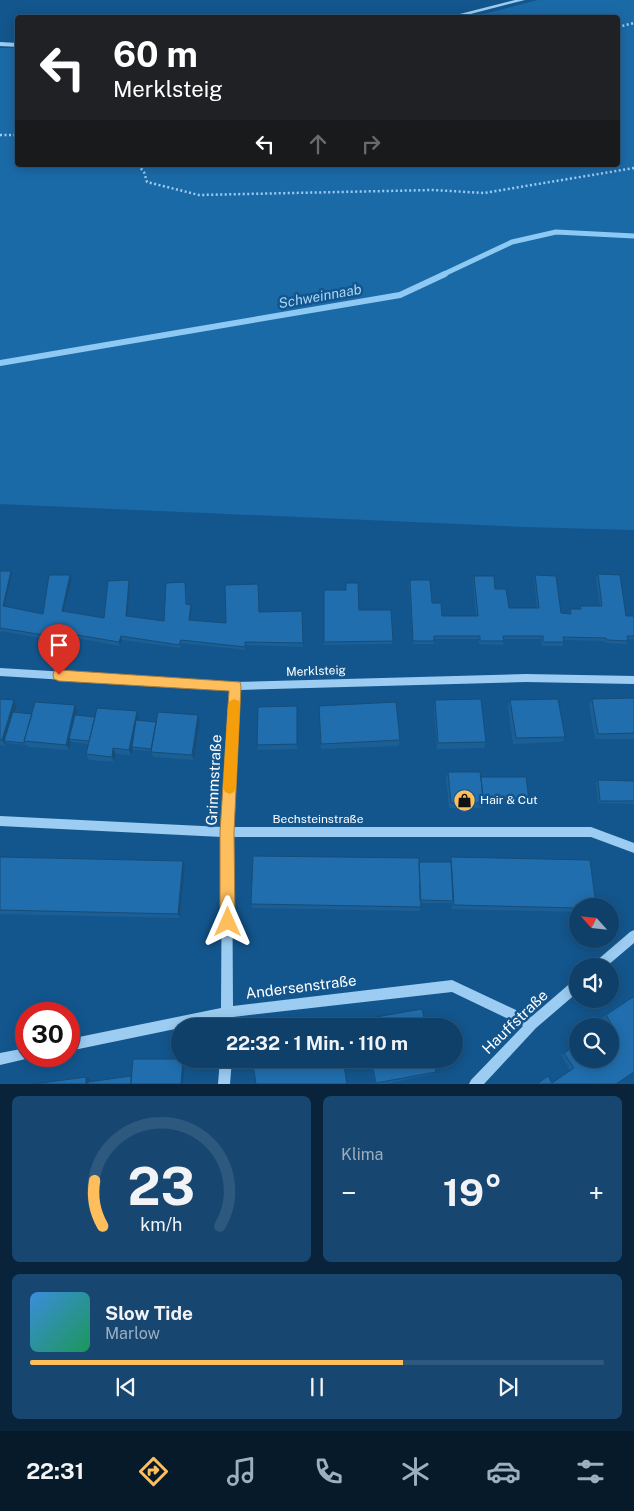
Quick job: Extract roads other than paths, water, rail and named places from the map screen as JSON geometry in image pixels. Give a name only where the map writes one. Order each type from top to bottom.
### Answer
[{"type":"street","points":[[459,15],[522,0]]},
{"type":"street","points":[[0,44],[15,45]]},
{"type":"street","name":"Merklsteig","points":[[0,672],[235,686],[526,678],[634,680]]},
{"type":"street","name":"Grimmstraße","points":[[228,1018],[227,832],[235,686]]},
{"type":"street","name":"Bechsteinstraße","points":[[0,821],[227,832],[591,832],[634,848]]},
{"type":"street","points":[[608,958],[634,936]]},
{"type":"street","name":"Andersenstraße","points":[[80,1043],[228,1012],[452,986],[532,1024]]},
{"type":"street","name":"Hauffstraße","points":[[475,1084],[532,1024],[569,992]]},
{"type":"street","points":[[0,1059],[15,1056]]},
{"type":"street","points":[[224,1084],[225,1068]]},
{"type":"waterway","name":"Schweinnaab","points":[[442,275],[512,242],[556,232],[634,236]]},
{"type":"waterway","name":"Schweinnaab","points":[[0,363],[400,295],[445,274]]},
{"type":"place","name":"Hair & Cut","points":[[464,800]]}]
